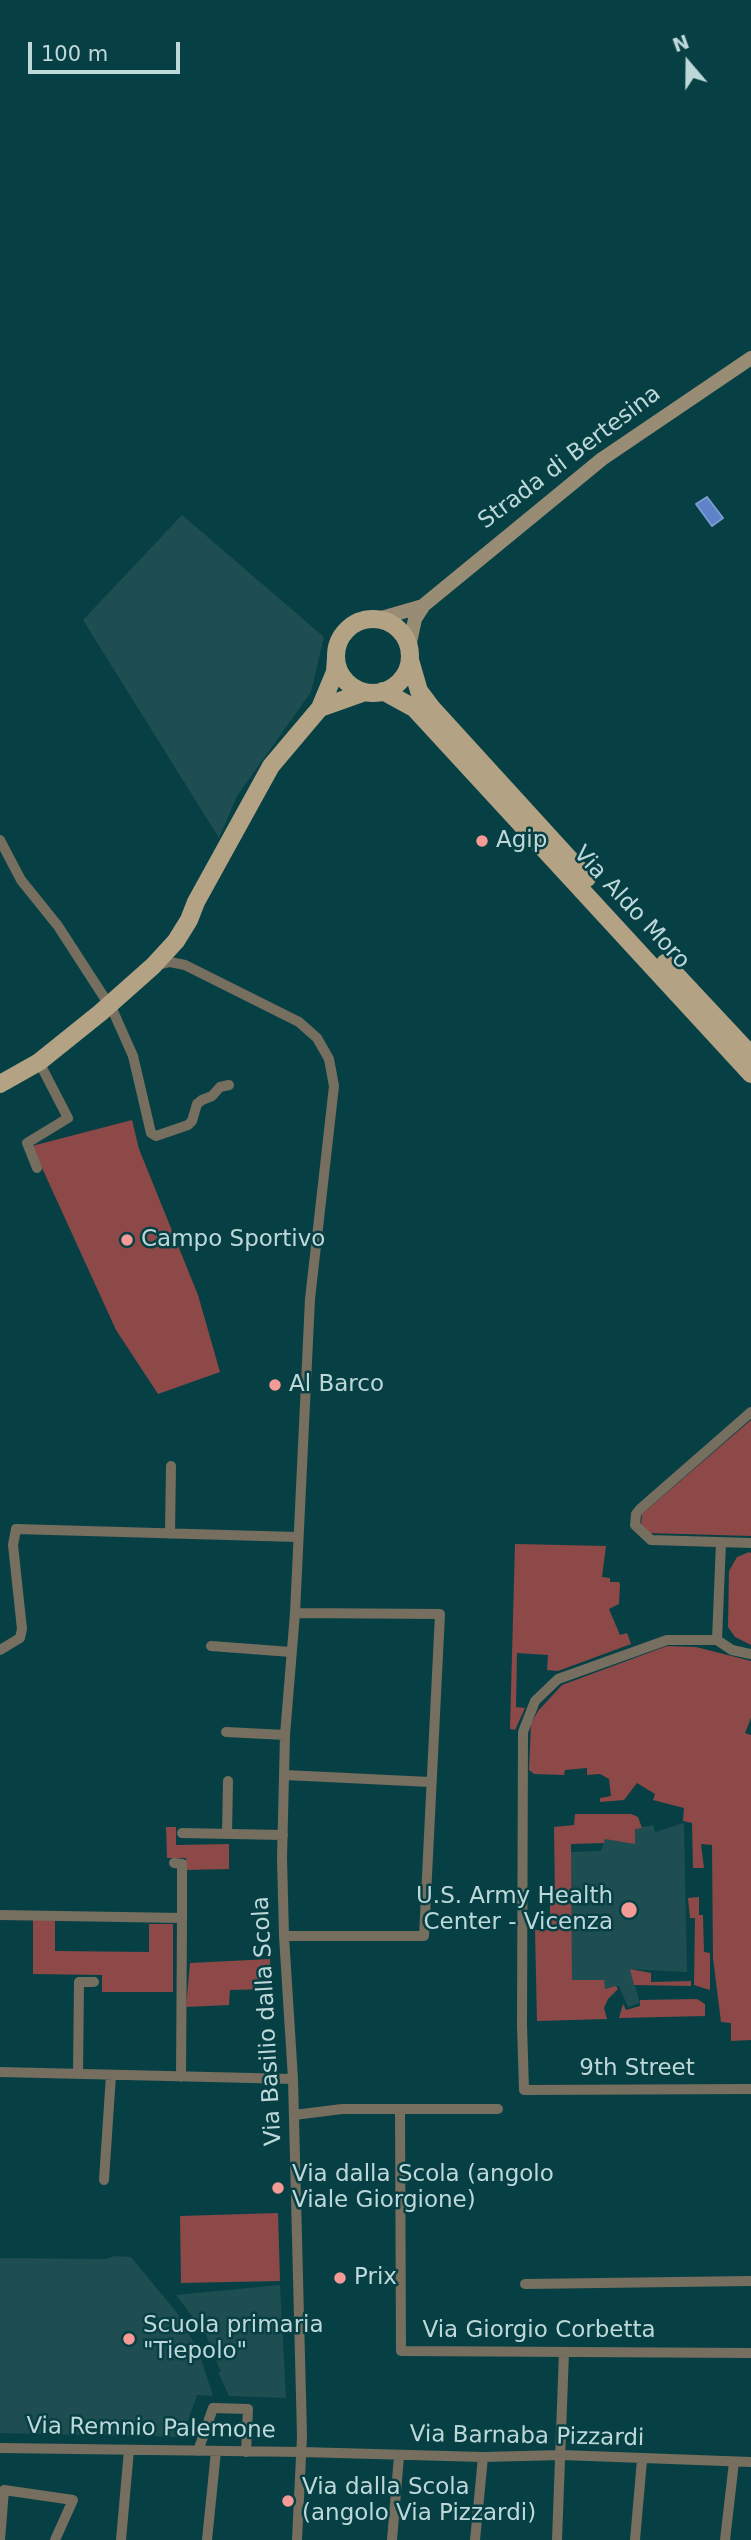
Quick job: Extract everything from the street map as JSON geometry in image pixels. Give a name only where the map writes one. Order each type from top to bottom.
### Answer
[{"type":"main road","points":[[378,619],[387,621],[401,631],[410,654]]},
{"type":"main road","name":"Strada di Bertesina","points":[[107,1002],[162,961],[271,766],[320,708],[335,672],[338,643],[345,631],[364,620],[378,619]]},
{"type":"main road","name":"Strada di Bertesina","points":[[383,691],[398,683],[408,669],[410,654]]},
{"type":"main road","name":"Via Aldo Moro","points":[[410,654],[419,691],[430,707],[751,1055]]},
{"type":"main road","points":[[336,657],[344,680],[365,692]]},
{"type":"main road","points":[[320,708],[365,692],[383,691]]},
{"type":"main road","name":"Via Aldo Moro","points":[[383,691],[414,708],[751,1073]]},
{"type":"main road","name":"Strada di Bertesina","points":[[0,1084],[39,1062],[107,1002],[177,932]]},
{"type":"street","name":"Strada di Bertesina","points":[[378,619],[424,605],[602,459],[751,358]]},
{"type":"street","name":"Strada di Bertesina","points":[[410,654],[415,619],[424,605]]},
{"type":"street","points":[[0,840],[21,880],[58,926],[107,1002],[132,1056],[151,1133],[156,1136],[188,1125],[197,1104],[212,1096],[220,1087],[229,1085]]},
{"type":"street","points":[[177,932],[177,955],[185,965]]},
{"type":"street","name":"Via Basilio dalla Scola","points":[[162,961],[185,965],[299,1022],[317,1038],[329,1059],[334,1086],[310,1298],[295,1613],[285,1735],[284,1936],[295,2115],[302,2452],[297,2540]]},
{"type":"street","points":[[37,1168],[27,1143],[68,1118],[39,1062]]},
{"type":"street","points":[[751,1412],[636,1514],[635,1525],[651,1540],[751,1543]]},
{"type":"street","points":[[170,1534],[171,1466]]},
{"type":"street","points":[[0,1650],[20,1639],[22,1629],[13,1545],[16,1530],[297,1537]]},
{"type":"street","points":[[721,1542],[717,1640],[732,1650],[751,1654]]},
{"type":"street","points":[[284,1936],[424,1936],[440,1614],[295,1613]]},
{"type":"street","name":"9th Street","points":[[717,1640],[667,1640],[558,1679],[535,1701],[523,1732],[524,2090],[751,2089]]},
{"type":"street","points":[[211,1646],[291,1652]]},
{"type":"street","points":[[226,1732],[285,1735]]},
{"type":"street","points":[[285,1775],[430,1782]]},
{"type":"street","points":[[227,1834],[228,1780]]},
{"type":"street","points":[[182,1833],[283,1835]]},
{"type":"street","points":[[174,1863],[182,1864],[181,2077]]},
{"type":"street","points":[[0,1915],[182,1918]]},
{"type":"street","points":[[78,2073],[79,1982],[93,1982]]},
{"type":"street","points":[[0,2072],[293,2080]]},
{"type":"street","points":[[104,2180],[111,2075]]},
{"type":"street","points":[[295,2115],[342,2109],[498,2109]]},
{"type":"street","name":"Via Giorgio Corbetta","points":[[400,2109],[401,2351],[751,2353]]},
{"type":"street","points":[[525,2284],[751,2281]]},
{"type":"street","points":[[557,2540],[564,2353]]},
{"type":"street","points":[[198,2451],[213,2408],[239,2408],[248,2409],[246,2452]]},
{"type":"street","name":"Via Remnio Palemone","points":[[0,2448],[302,2452]]},
{"type":"street","points":[[121,2540],[129,2450]]},
{"type":"street","points":[[207,2540],[216,2451]]},
{"type":"street","name":"Via Barnaba Pizzardi","points":[[302,2452],[483,2457],[562,2455],[751,2462]]},
{"type":"street","points":[[392,2540],[399,2456]]},
{"type":"street","points":[[475,2540],[483,2457]]},
{"type":"street","points":[[635,2540],[642,2460]]},
{"type":"street","points":[[726,2540],[734,2462]]},
{"type":"street","points":[[0,2540],[4,2490],[73,2500],[55,2540]]},
{"type":"shaded area","points":[[182,515],[324,637],[311,692],[237,796],[219,838],[83,620]]},
{"type":"shaded area","points":[[132,1120],[139,1149],[198,1295],[220,1372],[158,1394],[116,1330],[32,1146]]},
{"type":"shaded area","points":[[751,1420],[751,1536],[647,1533],[641,1524],[642,1514]]},
{"type":"shaded area","points":[[515,1544],[606,1546],[602,1577],[610,1578],[610,1582],[619,1582],[620,1585],[619,1604],[609,1609],[620,1635],[627,1633],[631,1644],[558,1671],[547,1670],[548,1655],[517,1653],[516,1707],[525,1708],[515,1730],[510,1729]]},
{"type":"shaded area","points":[[749,1552],[751,1645],[735,1637],[728,1627],[729,1571],[737,1557]]},
{"type":"shaded area","points":[[667,1646],[696,1647],[751,1661],[751,1718],[745,1733],[751,1735],[751,2040],[731,2041],[731,2023],[721,2022],[713,1958],[712,1845],[701,1844],[704,1868],[693,1868],[692,1823],[683,1821],[684,1808],[653,1800],[655,1794],[637,1783],[624,1800],[600,1802],[600,1798],[611,1796],[609,1779],[600,1774],[587,1775],[587,1768],[565,1770],[564,1775],[534,1774],[529,1770],[531,1724],[538,1711],[562,1685]]},
{"type":"shaded area","points":[[575,1814],[631,1814],[638,1817],[642,1828],[635,1829],[635,1844],[605,1839],[604,1843],[571,1844],[572,1980],[604,1980],[605,1989],[616,1986],[618,1989],[608,1999],[604,2008],[607,2019],[537,2021],[535,1930],[550,1930],[550,1899],[555,1898],[554,1827],[574,1825]]},
{"type":"shaded area","name":"U.S. Army Health Center - Vicenza","points":[[684,1823],[687,1972],[630,1969],[640,2003],[628,2007],[619,1986],[604,1989],[604,1980],[572,1981],[571,1852],[601,1851],[605,1839],[633,1829],[653,1825],[655,1832]]},
{"type":"shaded area","points":[[166,1827],[176,1827],[176,1845],[229,1844],[229,1869],[186,1870],[186,1858],[167,1858]]},
{"type":"shaded area","points":[[699,1897],[699,1915],[703,1915],[704,1952],[710,1953],[710,1990],[694,1985],[695,1918],[690,1918],[688,1898]]},
{"type":"shaded area","points":[[33,1919],[55,1919],[55,1951],[149,1952],[149,1924],[173,1924],[173,1992],[102,1992],[102,1975],[33,1974]]},
{"type":"shaded area","points":[[270,1959],[271,1989],[230,1990],[229,2005],[186,2007],[190,1963]]},
{"type":"shaded area","points":[[630,1969],[651,1973],[651,1982],[691,1981],[691,1986],[634,1985]]},
{"type":"shaded area","points":[[697,1999],[705,2004],[705,2016],[619,2018],[623,2004],[626,2010],[640,2006],[640,2000]]},
{"type":"shaded area","points":[[278,2213],[280,2281],[181,2283],[180,2216]]},
{"type":"shaded area","name":"Scuola primaria \"Tiepolo\"","points":[[114,2256],[131,2257],[177,2313],[198,2350],[213,2396],[197,2395],[182,2437],[0,2433],[0,2258],[106,2259]]},
{"type":"shaded area","points":[[280,2285],[286,2398],[229,2396],[203,2328],[176,2295]]},
{"type":"water","points":[[707,497],[723,518],[712,526],[696,504]]},
{"type":"place","name":"Agip","points":[[482,841]]},
{"type":"place","name":"Campo Sportivo","points":[[127,1240]]},
{"type":"place","name":"Al Barco","points":[[275,1385]]},
{"type":"place","name":"U.S. Army Health Center - Vicenza","points":[[629,1910]]},
{"type":"place","name":"Via dalla Scola (angolo Viale Giorgione)","points":[[278,2188]]},
{"type":"place","name":"Prix","points":[[340,2278]]},
{"type":"place","name":"Scuola primaria \"Tiepolo\"","points":[[129,2339]]},
{"type":"place","name":"Via dalla Scola (angolo Via Pizzardi)","points":[[288,2501]]}]
